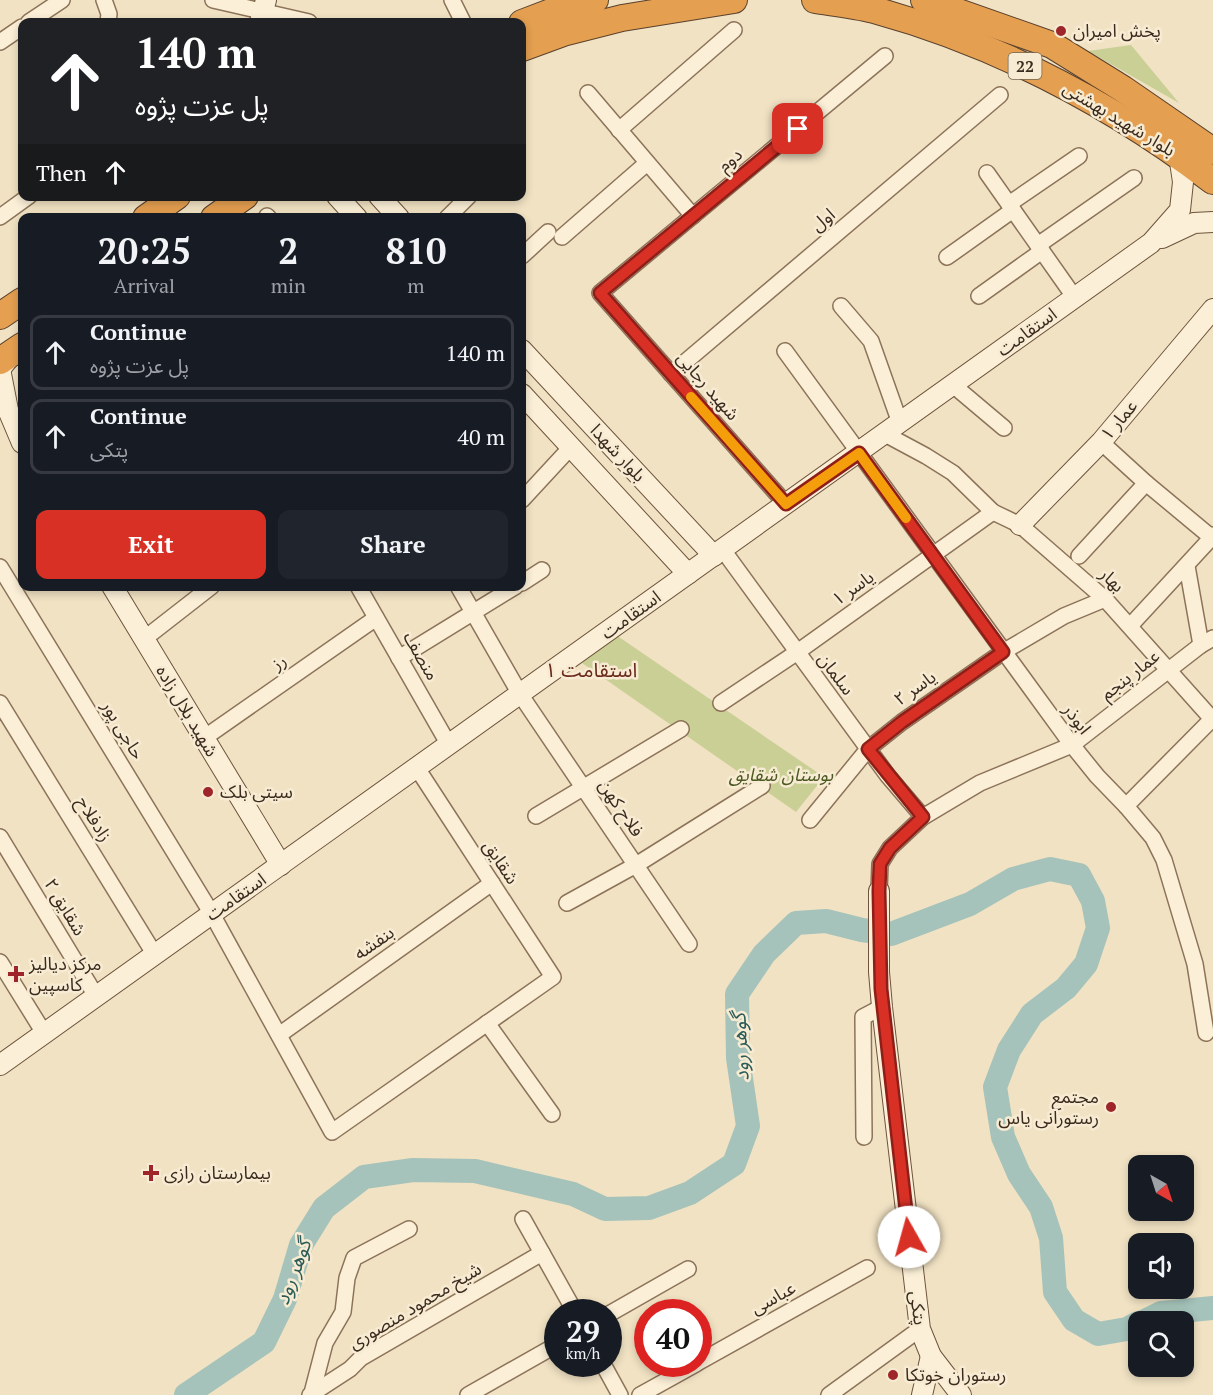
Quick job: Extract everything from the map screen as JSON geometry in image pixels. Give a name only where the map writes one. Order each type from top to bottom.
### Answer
[{"type":"highway","points":[[526,21],[555,5],[595,0]]},
{"type":"highway","points":[[526,47],[563,33],[622,18],[734,0]]},
{"type":"highway","name":"بلوار شهید بهشتی","points":[[815,0],[872,9],[932,28],[1052,78],[1110,110],[1179,155],[1213,181]]},
{"type":"highway","name":"بلوار شهید بهشتی","points":[[924,0],[971,7],[1052,45],[1123,89],[1213,151]]},
{"type":"highway","points":[[1153,110],[1190,150],[1213,167]]},
{"type":"highway","points":[[221,213],[238,201]]},
{"type":"highway","points":[[0,316],[18,304]]},
{"type":"main road","name":"استقامت","points":[[0,1065],[1151,243],[1180,210],[1183,182],[1179,155]]},
{"type":"main road","points":[[342,201],[352,213]]},
{"type":"main road","points":[[384,201],[394,213]]},
{"type":"main road","points":[[1151,243],[1194,223],[1213,222]]},
{"type":"main road","name":"عمار ۱","points":[[1020,525],[1101,442],[1213,309]]},
{"type":"main road","points":[[12,353],[1,368],[1,374],[8,410],[18,434]]},
{"type":"main road","name":"بلوار شهدا","points":[[526,354],[718,553]]},
{"type":"main road","name":"بلوار شهدا","points":[[526,398],[688,574]]},
{"type":"main road","points":[[0,425],[18,441]]},
{"type":"main road","name":"شهید بلال زاده","points":[[115,591],[281,865]]},
{"type":"main road","name":"پتکی","points":[[879,891],[879,972],[882,1007],[920,1329],[931,1356],[961,1395]]},
{"type":"main road","points":[[922,1395],[931,1356]]},
{"type":"street","points":[[35,18],[62,0]]},
{"type":"street","points":[[104,0],[108,18]]},
{"type":"street","points":[[213,0],[286,18]]},
{"type":"street","points":[[452,0],[461,18]]},
{"type":"street","points":[[0,42],[18,30]]},
{"type":"street","points":[[619,130],[734,30]]},
{"type":"street","name":"دوم","points":[[600,293],[885,56]]},
{"type":"street","points":[[588,93],[693,216]]},
{"type":"street","name":"اول","points":[[671,374],[1000,95]]},
{"type":"street","points":[[947,257],[1079,156]]},
{"type":"street","points":[[526,253],[555,234],[647,163]]},
{"type":"street","points":[[987,173],[1075,298]]},
{"type":"street","points":[[979,296],[1134,178]]},
{"type":"street","points":[[0,217],[22,201]]},
{"type":"street","points":[[452,213],[464,201]]},
{"type":"street","name":"شهید رجایی","points":[[600,293],[786,504]]},
{"type":"street","points":[[841,306],[871,341],[892,428]]},
{"type":"street","name":"ابوذر","points":[[785,351],[1072,745],[1153,838],[1164,860],[1195,964],[1206,1033]]},
{"type":"street","points":[[953,385],[1004,428]]},
{"type":"street","name":"بهار","points":[[892,428],[926,456],[953,473],[993,512],[1020,525],[1105,599],[1170,669],[1212,719],[1126,806]]},
{"type":"street","points":[[1101,442],[1146,483],[1212,536],[1130,626]]},
{"type":"street","points":[[526,496],[571,447]]},
{"type":"street","points":[[1080,556],[1146,483]]},
{"type":"street","points":[[933,556],[993,512]]},
{"type":"street","name":"سلمان","points":[[718,553],[923,817]]},
{"type":"street","name":"یاسر ۱","points":[[721,703],[933,556]]},
{"type":"street","points":[[1187,566],[1207,642]]},
{"type":"street","name":"حاجی پور","points":[[0,567],[212,914]]},
{"type":"street","points":[[526,580],[542,570]]},
{"type":"street","points":[[144,639],[206,591]]},
{"type":"street","name":"منصف","points":[[361,591],[449,745]]},
{"type":"street","name":"فلاح کهن","points":[[461,591],[520,694],[689,944]]},
{"type":"street","points":[[399,658],[508,591]]},
{"type":"street","name":"یاسر ۲","points":[[810,820],[868,749],[902,722],[1003,652],[1064,616],[1105,599]]},
{"type":"street","name":"رز","points":[[204,738],[376,618]]},
{"type":"street","name":"عمار پنجم","points":[[923,817],[980,783],[1072,745],[1207,642]]},
{"type":"street","name":"زادفلاح","points":[[0,703],[155,955]]},
{"type":"street","points":[[536,816],[681,729]]},
{"type":"street","name":"شقایق","points":[[417,768],[553,977],[487,1023]]},
{"type":"street","points":[[567,903],[636,865],[762,786]]},
{"type":"street","points":[[879,891],[880,864],[890,848],[923,817]]},
{"type":"street","name":"شقایق ۲","points":[[0,837],[96,996]]},
{"type":"street","name":"بنفشه","points":[[279,1035],[492,883]]},
{"type":"street","points":[[212,914],[332,1132],[487,1023],[552,1114]]},
{"type":"street","points":[[0,962],[44,1033]]},
{"type":"street","points":[[864,1137],[863,1017],[882,1007]]},
{"type":"street","points":[[523,1219],[568,1299]]},
{"type":"street","points":[[311,1394],[325,1343],[343,1312],[347,1278],[354,1258],[409,1228]]},
{"type":"street","name":"شیخ محمود منصوری","points":[[311,1394],[350,1369],[361,1358],[542,1253]]},
{"type":"street","name":"عباسی","points":[[712,1355],[867,1268]]},
{"type":"street","points":[[622,1307],[688,1269]]},
{"type":"street","points":[[829,1395],[920,1329]]},
{"type":"street","points":[[468,1395],[544,1352]]},
{"type":"street","points":[[610,1377],[620,1395]]},
{"type":"street","name":"عباسی","points":[[640,1395],[673,1377]]},
{"type":"green space","points":[[1131,45],[1179,103],[1088,51]]},
{"type":"green space","name":"بوستان شقایق","points":[[616,635],[824,777],[796,812],[582,663]]},
{"type":"waterway","name":"گوهر رود","points":[[186,1395],[264,1342],[285,1299],[301,1245],[324,1208],[364,1177],[413,1170],[475,1171],[573,1194],[605,1209],[649,1208],[690,1193],[734,1164],[748,1126],[738,1058],[737,994],[764,954],[796,923],[826,921],[891,934],[970,904],[1013,879],[1050,869],[1079,875],[1093,901],[1098,928],[1086,964],[1066,988],[1032,1014],[1009,1050],[995,1087],[1003,1137],[1019,1174],[1041,1207],[1051,1238],[1055,1292],[1074,1320],[1098,1334],[1128,1328]]},
{"type":"waterway","name":"گوهر رود","points":[[1182,1311],[1213,1308]]},
{"type":"slow traffic","points":[[691,397],[786,504],[859,453],[906,518]]},
{"type":"place","name":"پخش امیران","points":[[1061,31]]},
{"type":"place","name":"سیتی بلک","points":[[208,792]]},
{"type":"place","name":"مرکز دیالیز کاسپین","points":[[16,974]]},
{"type":"place","name":"مجتمع رستورانی یاس","points":[[1111,1107]]},
{"type":"place","name":"بیمارستان رازی","points":[[151,1173]]},
{"type":"place","name":"رستوران خوتکا","points":[[893,1375]]},
{"type":"district","name":"استقامت ۱","points":[[591,670]]},
{"type":"route","points":[[798,129],[600,293],[786,504],[859,453],[1003,652],[902,722],[868,749],[923,817],[890,848],[880,864],[879,891],[879,972],[909,1237]]}]
